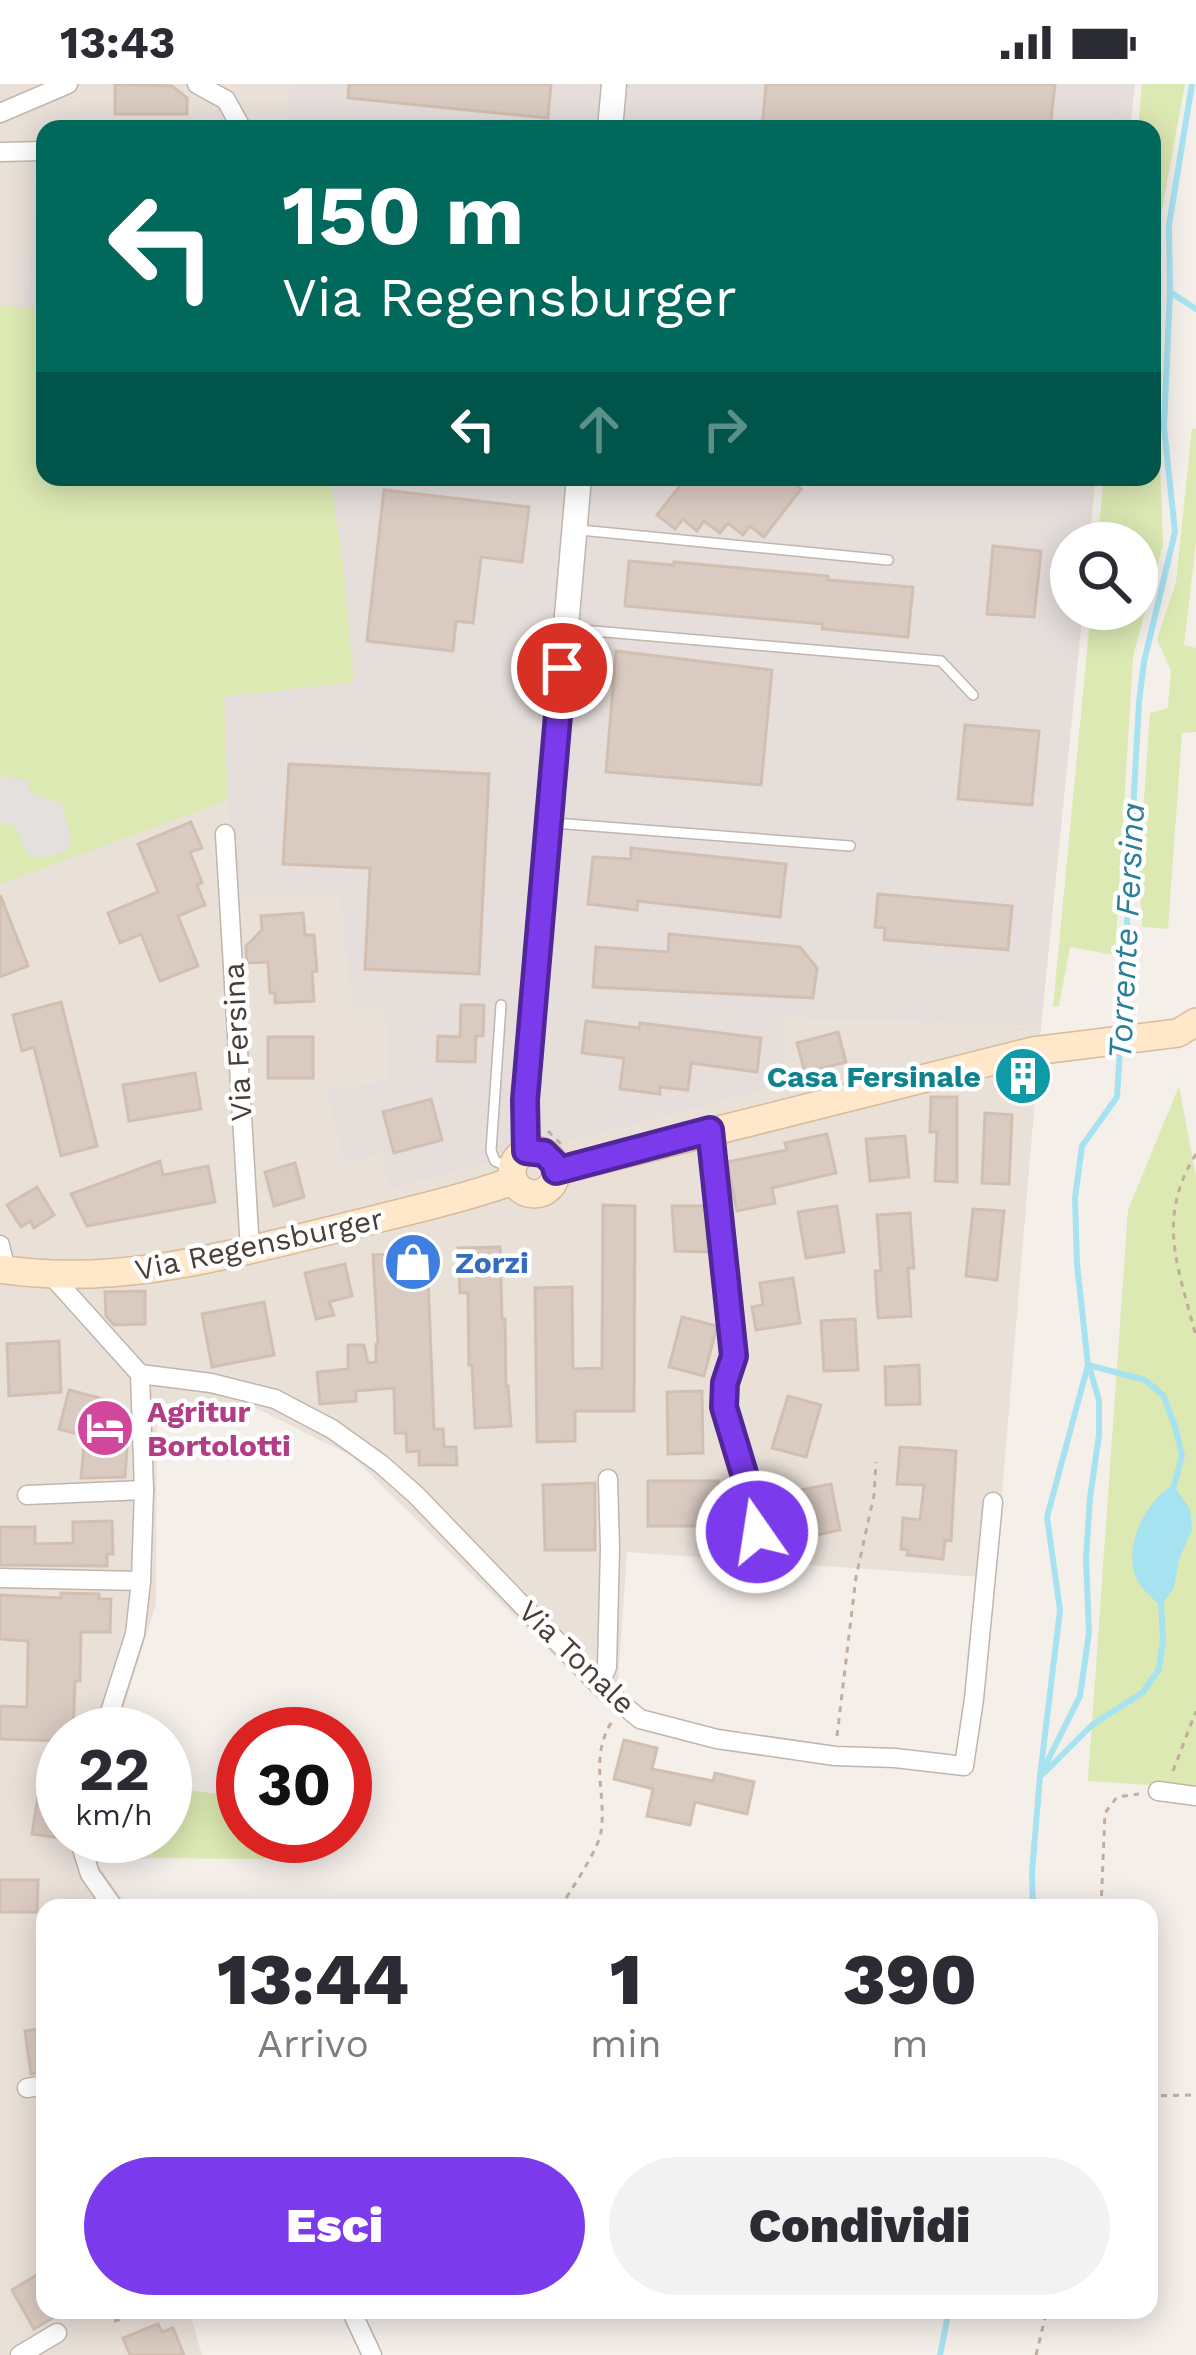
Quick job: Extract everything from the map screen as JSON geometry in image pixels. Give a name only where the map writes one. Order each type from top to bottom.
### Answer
[{"type":"main road","points":[[556,1171],[1045,1048],[1190,1033]]},
{"type":"main road","points":[[544,1153],[556,1171],[552,1184],[541,1193],[528,1193],[517,1186],[517,1167],[544,1153]]},
{"type":"main road","name":"Via Regensburger","points":[[2,1262],[52,1276],[172,1268],[443,1202],[517,1167]]},
{"type":"street","points":[[0,113],[68,84]]},
{"type":"street","points":[[197,84],[226,100],[237,120]]},
{"type":"street","points":[[611,120],[614,84]]},
{"type":"street","points":[[0,152],[36,152]]},
{"type":"street","points":[[517,1167],[578,486]]},
{"type":"street","name":"Via Fersina","points":[[225,834],[250,1250]]},
{"type":"street","points":[[710,1130],[734,1356],[725,1383],[724,1407],[757,1532],[777,1544]]},
{"type":"street","points":[[52,1276],[140,1373],[141,1581],[135,1634],[112,1707]]},
{"type":"street","name":"Via Tonale","points":[[140,1373],[211,1383],[275,1400],[332,1429],[416,1496],[599,1685],[640,1720],[717,1739],[835,1756],[964,1766],[993,1502]]},
{"type":"street","points":[[599,1685],[607,1667],[608,1479]]},
{"type":"street","points":[[28,1495],[144,1490]]},
{"type":"street","points":[[0,1578],[141,1581]]},
{"type":"street","points":[[1158,1791],[1196,1796]]},
{"type":"street","points":[[87,1863],[108,1899]]},
{"type":"street","points":[[355,2319],[372,2355]]},
{"type":"street","points":[[20,2355],[57,2333]]},
{"type":"lane","points":[[574,530],[889,560]]},
{"type":"lane","points":[[566,628],[941,661],[973,695]]},
{"type":"lane","points":[[548,822],[850,847]]},
{"type":"lane","points":[[501,1005],[491,1150],[499,1165],[517,1167]]},
{"type":"path","points":[[1196,1154],[1175,1197],[1172,1229],[1196,1337]]},
{"type":"path","points":[[835,1756],[856,1577],[874,1495],[876,1462]]},
{"type":"path","points":[[565,1899],[601,1835],[598,1772],[605,1731],[623,1705]]},
{"type":"path","points":[[1101,1899],[1106,1813],[1117,1797],[1158,1791],[1169,1782],[1196,1711]]},
{"type":"path","points":[[1158,2096],[1196,2096]]},
{"type":"path","points":[[114,2321],[121,2319]]},
{"type":"path","points":[[1036,2355],[1045,2319]]},
{"type":"shaded area","points":[[0,84],[289,84],[284,120],[36,120],[27,304],[0,303]]},
{"type":"shaded area","points":[[289,84],[1135,84],[1131,120],[284,120]]},
{"type":"shaded area","points":[[36,171],[36,486],[1095,486],[1091,522],[1050,522],[1050,630],[1081,630],[1041,1027],[784,1018],[786,1084],[390,1189],[382,1154],[344,1164],[328,1090],[389,1079],[384,1009],[352,1010],[339,894],[236,896],[228,800],[0,884],[0,303],[27,303]]},
{"type":"shaded area","points":[[0,777],[29,780],[30,792],[62,805],[72,842],[65,852],[35,858],[27,854],[14,825],[0,823]]},
{"type":"shaded area","points":[[228,800],[339,893],[352,1009],[384,1008],[389,1079],[329,1090],[345,1164],[783,1018],[1041,1027],[995,1578],[627,1552],[618,1681],[600,1701],[352,1456],[254,1407],[157,1403],[156,1604],[124,1707],[36,1707],[36,1863],[97,1863],[122,1899],[36,1899],[36,2319],[192,2319],[202,2355],[0,2355],[0,884]]},
{"type":"green space","points":[[1142,84],[1185,84],[1161,216],[1161,120],[1139,120]]},
{"type":"green space","points":[[0,305],[36,308],[36,486],[331,486],[354,682],[224,697],[228,800],[0,884]]},
{"type":"green space","points":[[1192,428],[1196,429],[1196,542],[1184,645],[1196,648],[1196,732],[1182,733],[1168,929],[1142,927],[1139,869],[1150,713],[1168,708],[1171,671],[1157,639],[1176,582]]},
{"type":"green space","points":[[1103,486],[1161,486],[1163,545],[1158,564],[1158,522],[1099,522]]},
{"type":"green space","points":[[1089,630],[1140,630],[1133,657],[1115,955],[1070,947],[1059,1006],[1053,1007]]},
{"type":"green space","points":[[1179,1086],[1196,1176],[1196,1788],[1088,1781],[1128,1210]]},
{"type":"green space","points":[[192,1790],[216,1794],[216,1859],[192,1858]]},
{"type":"water","points":[[1173,1485],[1190,1509],[1192,1529],[1174,1588],[1161,1606],[1137,1579],[1132,1556],[1148,1509]]},
{"type":"building","points":[[115,84],[172,86],[187,98],[187,114],[115,114]]},
{"type":"building","points":[[349,84],[551,84],[548,118],[348,98]]},
{"type":"building","points":[[766,84],[1055,84],[1051,120],[763,120]]},
{"type":"building","points":[[680,486],[801,489],[764,537],[750,526],[743,535],[728,523],[720,533],[704,521],[697,531],[683,519],[675,529],[657,515]]},
{"type":"building","points":[[384,490],[529,507],[522,562],[481,557],[473,623],[456,621],[453,651],[367,641]]},
{"type":"building","points":[[993,546],[1041,551],[1034,617],[987,614]]},
{"type":"building","points":[[629,561],[913,587],[908,637],[822,629],[823,624],[625,606]]},
{"type":"building","points":[[616,651],[772,670],[761,785],[606,772]]},
{"type":"building","points":[[965,725],[1039,731],[1032,805],[958,799]]},
{"type":"building","points":[[289,764],[489,774],[479,974],[365,969],[370,868],[283,864]]},
{"type":"building","points":[[191,822],[202,848],[190,852],[205,905],[178,916],[198,966],[160,981],[141,934],[120,943],[108,913],[158,892],[138,844]]},
{"type":"building","points":[[631,848],[786,864],[780,917],[638,901],[637,910],[588,904],[593,857],[631,859]]},
{"type":"building","points":[[878,894],[1012,906],[1008,950],[884,940],[885,928],[875,927]]},
{"type":"building","points":[[0,898],[28,966],[0,977]]},
{"type":"building","points":[[303,913],[305,935],[314,935],[314,1001],[275,1003],[268,962],[247,963],[246,946],[262,930],[261,916]]},
{"type":"building","points":[[669,934],[800,947],[817,968],[813,998],[593,987],[596,947],[668,952]]},
{"type":"building","points":[[61,1002],[97,1146],[61,1156],[34,1047],[22,1051],[13,1015]]},
{"type":"building","points":[[461,1005],[484,1005],[483,1036],[476,1036],[475,1062],[437,1061],[438,1036],[460,1037]]},
{"type":"building","points":[[586,1021],[761,1038],[757,1072],[691,1063],[688,1090],[660,1087],[660,1094],[620,1089],[624,1058],[582,1053]]},
{"type":"building","points":[[838,1032],[846,1062],[805,1073],[797,1043]]},
{"type":"building","points":[[268,1037],[313,1037],[313,1078],[268,1078]]},
{"type":"building","points":[[195,1073],[201,1109],[129,1121],[123,1085]]},
{"type":"building","points":[[931,1097],[957,1097],[957,1182],[935,1181],[937,1132],[930,1132]]},
{"type":"building","points":[[431,1099],[442,1140],[394,1153],[383,1112]]},
{"type":"building","points":[[985,1113],[1012,1115],[1009,1184],[982,1183]]},
{"type":"building","points":[[827,1134],[836,1173],[772,1188],[775,1203],[737,1211],[727,1162],[787,1150],[785,1143]]},
{"type":"building","points":[[905,1136],[909,1177],[870,1181],[866,1139]]},
{"type":"building","points":[[160,1161],[163,1175],[208,1166],[215,1202],[87,1226],[71,1194]]},
{"type":"building","points":[[295,1163],[304,1197],[274,1206],[265,1172]]},
{"type":"building","points":[[37,1187],[54,1215],[34,1228],[30,1221],[21,1227],[7,1205]]},
{"type":"building","points":[[603,1205],[635,1206],[634,1411],[575,1411],[575,1441],[537,1442],[535,1288],[572,1287],[573,1369],[602,1368]]},
{"type":"building","points":[[672,1206],[705,1206],[710,1252],[675,1251]]},
{"type":"building","points":[[837,1206],[844,1252],[806,1258],[798,1212]]},
{"type":"building","points":[[973,1209],[1004,1211],[997,1280],[966,1276]]},
{"type":"building","points":[[910,1213],[911,1316],[878,1318],[877,1215]]},
{"type":"building","points":[[500,1247],[511,1426],[475,1428],[468,1293],[460,1293],[458,1248]]},
{"type":"building","points":[[427,1253],[434,1429],[443,1429],[444,1447],[456,1447],[457,1465],[419,1465],[419,1451],[407,1452],[406,1433],[395,1433],[394,1388],[356,1391],[356,1401],[320,1404],[317,1372],[348,1369],[348,1345],[364,1345],[368,1363],[376,1362],[373,1255]]},
{"type":"building","points":[[345,1264],[352,1296],[329,1302],[334,1315],[316,1319],[305,1273]]},
{"type":"building","points":[[793,1278],[800,1323],[756,1330],[752,1307],[763,1305],[760,1283]]},
{"type":"building","points":[[145,1291],[145,1324],[114,1325],[106,1316],[105,1292]]},
{"type":"building","points":[[264,1302],[274,1355],[212,1367],[202,1314]]},
{"type":"building","points":[[682,1317],[717,1326],[704,1376],[669,1367]]},
{"type":"building","points":[[855,1319],[858,1370],[824,1371],[821,1321]]},
{"type":"building","points":[[59,1341],[61,1392],[9,1396],[7,1344]]},
{"type":"building","points":[[919,1365],[920,1404],[886,1405],[885,1367]]},
{"type":"building","points":[[69,1390],[115,1402],[108,1431],[128,1433],[125,1477],[81,1478],[85,1436],[59,1429]]},
{"type":"building","points":[[702,1391],[703,1453],[668,1454],[667,1392]]},
{"type":"building","points":[[788,1396],[821,1405],[806,1457],[772,1448]]},
{"type":"building","points":[[900,1447],[956,1451],[951,1541],[945,1540],[943,1559],[907,1555],[908,1550],[901,1549],[903,1518],[920,1520],[924,1485],[897,1484]]},
{"type":"building","points":[[648,1481],[718,1481],[718,1526],[648,1526]]},
{"type":"building","points":[[595,1483],[595,1550],[545,1550],[543,1485]]},
{"type":"building","points":[[831,1484],[840,1530],[802,1538],[792,1492]]},
{"type":"building","points":[[112,1521],[113,1554],[107,1554],[107,1566],[0,1565],[0,1527],[35,1527],[35,1544],[73,1543],[73,1522]]},
{"type":"building","points":[[61,1593],[111,1599],[110,1632],[81,1632],[74,1707],[36,1707],[36,1740],[0,1739],[0,1706],[27,1707],[28,1641],[0,1639],[0,1595],[61,1598]]},
{"type":"building","points":[[624,1740],[657,1748],[652,1769],[713,1781],[715,1773],[754,1782],[747,1814],[695,1802],[690,1825],[647,1816],[653,1789],[614,1779]]},
{"type":"building","points":[[0,1880],[38,1880],[36,1912],[0,1912]]},
{"type":"building","points":[[36,2029],[36,2073],[31,2074],[25,2031]]},
{"type":"building","points":[[36,2275],[36,2319],[51,2319],[34,2329],[12,2290]]},
{"type":"building","points":[[158,2324],[162,2332],[173,2328],[184,2355],[130,2355],[123,2338]]},
{"type":"waterway","name":"Torrente Fersina","points":[[1121,1031],[1139,702],[1175,532],[1164,427],[1169,225],[1192,84]]},
{"type":"waterway","points":[[1170,292],[1196,309]]},
{"type":"waterway","name":"Torrente Fersina","points":[[1033,1899],[1040,1776],[1060,1610],[1047,1517],[1088,1365],[1075,1198],[1082,1146],[1117,1097],[1120,1050]]},
{"type":"waterway","points":[[1088,1365],[1145,1380],[1163,1395],[1182,1456],[1172,1493]]},
{"type":"waterway","points":[[1044,1768],[1080,1696],[1089,1633],[1086,1558],[1099,1435],[1099,1400],[1089,1366]]},
{"type":"waterway","points":[[1043,1774],[1092,1725],[1143,1692],[1159,1669],[1161,1601]]},
{"type":"waterway","name":"Torrente Fersina","points":[[940,2355],[947,2319]]},
{"type":"place","name":"Casa Fersinale","points":[[1023,1076]]},
{"type":"place","name":"Zorzi","points":[[413,1262]]},
{"type":"place","name":"Agritur Bortolotti","points":[[105,1428]]},
{"type":"route","points":[[562,668],[525,1100],[526,1151],[537,1150],[550,1157],[556,1171],[710,1130],[734,1356],[725,1383],[724,1407],[757,1532]]}]
